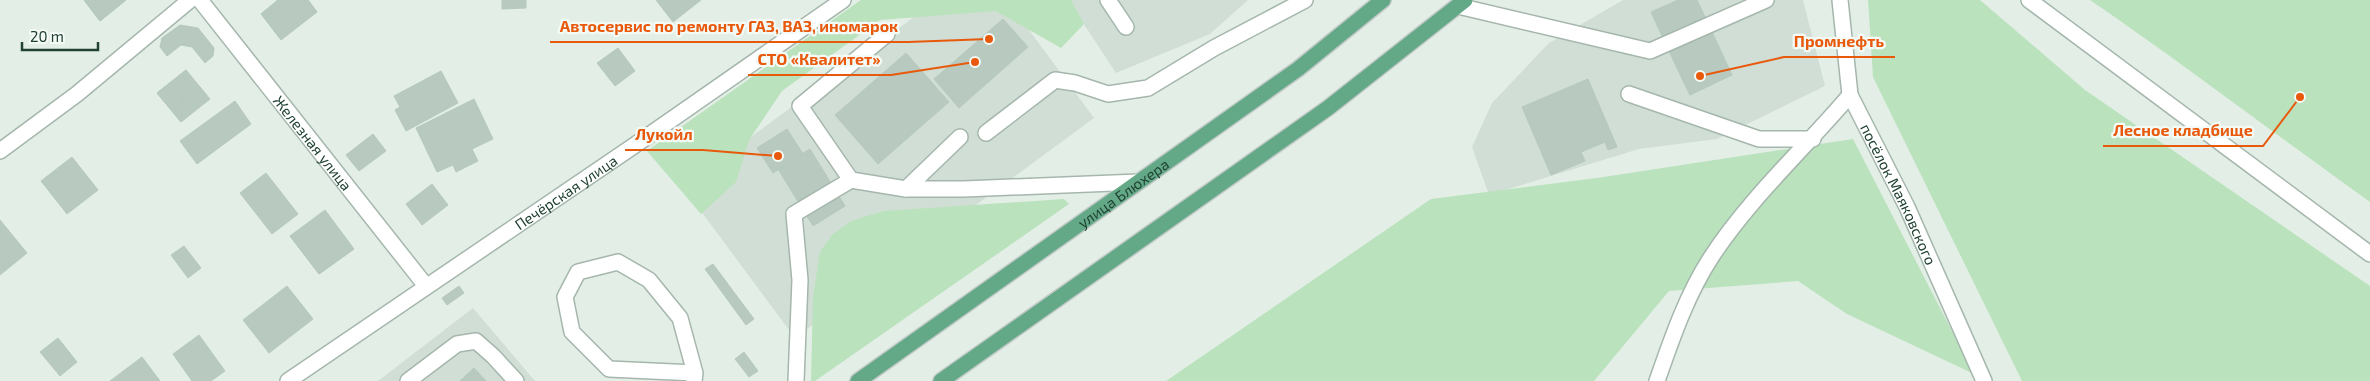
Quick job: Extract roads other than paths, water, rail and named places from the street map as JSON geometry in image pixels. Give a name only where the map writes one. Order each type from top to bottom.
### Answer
[{"type":"main road","name":"улица Блюхера","points":[[858,381],[1298,69],[1383,0]]},
{"type":"main road","points":[[942,381],[1328,108],[1462,3]]},
{"type":"street","points":[[0,151],[77,94],[190,0]]},
{"type":"street","name":"Железная улица","points":[[200,0],[426,286]]},
{"type":"street","name":"Печёрская улица","points":[[288,381],[635,145],[843,0]]},
{"type":"street","points":[[1108,0],[1126,27]]},
{"type":"street","points":[[986,133],[1055,80],[1075,83],[1108,94],[1148,88],[1214,48],[1305,0]]},
{"type":"street","points":[[1462,3],[1650,51],[1766,0]]},
{"type":"street","name":"посёлок Маяковского","points":[[1840,0],[1850,95],[1907,208],[1984,381]]},
{"type":"street","points":[[2029,0],[2370,254]]},
{"type":"street","points":[[851,180],[800,106],[887,34]]},
{"type":"street","points":[[1629,94],[1759,139],[1813,139]]},
{"type":"street","points":[[1657,381],[1675,330],[1692,290],[1712,256],[1755,201],[1813,139],[1850,95]]},
{"type":"street","points":[[906,189],[960,137]]},
{"type":"street","points":[[796,381],[800,280],[794,214],[851,180],[906,189],[964,189],[1138,182]]},
{"type":"street","points":[[618,262],[649,280],[680,318],[695,377],[609,369],[572,332],[565,297],[578,272],[618,262]]},
{"type":"street","points":[[408,381],[457,344],[476,341],[516,381]]},
{"type":"place","name":"Автосервис по ремонту ГАЗ, ВАЗ, иномарок","points":[[989,39]]},
{"type":"place","name":"СТО «Квалитет»","points":[[975,62]]},
{"type":"place","name":"Промнефть","points":[[1700,76]]},
{"type":"place","name":"Лесное кладбище","points":[[2300,97]]},
{"type":"place","name":"Лукойл","points":[[778,156]]}]
